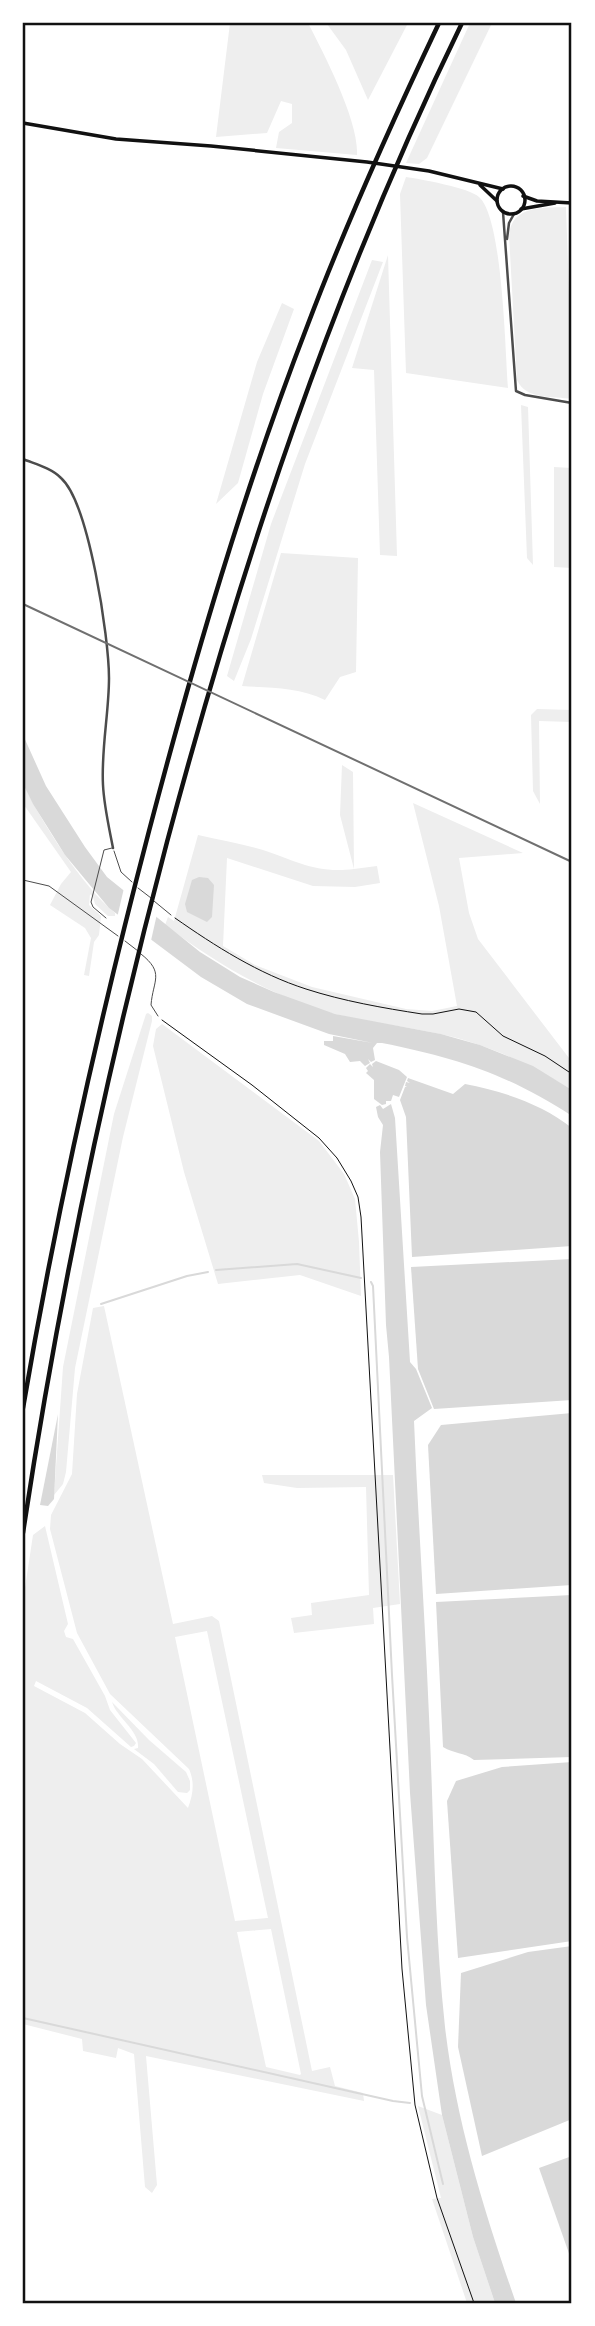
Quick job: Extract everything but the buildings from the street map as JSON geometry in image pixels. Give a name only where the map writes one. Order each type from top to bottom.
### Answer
[{"type":"highway","points":[[23,1408],[91,1061],[191,676],[238,520],[307,326],[391,124],[439,23]]},
{"type":"highway","points":[[23,1532],[54,1348],[86,1184],[137,956],[207,694],[292,427],[376,209],[462,23]]},
{"type":"main road","points":[[23,123],[69,132],[429,171],[503,189],[514,187],[523,196],[537,201],[572,203]]},
{"type":"main road","points":[[478,184],[497,202],[503,212],[514,214],[521,209],[557,203]]},
{"type":"main road","points":[[497,202],[503,189]]},
{"type":"main road","points":[[521,209],[523,196]]},
{"type":"street","points":[[503,212],[516,391],[531,397],[572,403]]},
{"type":"street","points":[[506,242],[509,223],[514,214]]},
{"type":"street","points":[[23,459],[63,479],[75,496],[87,531],[107,643],[109,678],[103,783],[113,848]]},
{"type":"lane","points":[[106,918],[91,905],[104,850],[113,848],[125,876],[171,915]]},
{"type":"lane","points":[[23,880],[53,889],[152,962],[157,974],[151,1005],[158,1017]]},
{"type":"path","points":[[171,915],[254,968],[305,989],[422,1014],[459,1009],[476,1012],[503,1036],[545,1056],[572,1074]]},
{"type":"path","points":[[158,1017],[307,1127],[337,1158],[358,1197],[374,1433],[402,1969],[415,2105],[437,2198],[474,2303]]},
{"type":"shaded area","points":[[230,23],[308,23],[347,106],[357,155],[276,148],[279,132],[292,123],[292,104],[281,101],[267,133],[216,137]]},
{"type":"shaded area","points":[[408,23],[368,100],[346,50],[327,24]]},
{"type":"shaded area","points":[[470,23],[492,23],[427,158],[419,164],[406,163]]},
{"type":"shaded area","points":[[406,177],[466,190],[479,197],[487,210],[498,257],[508,388],[406,373],[400,194]]},
{"type":"shaded area","points":[[566,207],[572,399],[533,394],[517,380],[509,235],[511,225],[522,213],[539,208]]},
{"type":"shaded area","points":[[388,255],[397,556],[380,555],[374,370],[352,368]]},
{"type":"shaded area","points":[[372,260],[383,262],[305,464],[251,639],[234,681],[227,676],[271,524]]},
{"type":"shaded area","points":[[282,303],[294,309],[263,394],[238,483],[216,504],[257,362]]},
{"type":"shaded area","points":[[521,405],[528,407],[533,565],[527,558]]},
{"type":"shaded area","points":[[554,467],[572,468],[572,568],[554,567]]},
{"type":"shaded area","points":[[281,553],[358,558],[356,672],[340,677],[325,700],[295,690],[242,686]]},
{"type":"shaded area","points":[[537,709],[572,710],[572,722],[539,721],[540,804],[533,791],[531,715]]},
{"type":"shaded area","points":[[23,735],[46,786],[107,877],[200,952],[240,977],[335,1014],[441,1034],[480,1045],[533,1066],[572,1090],[572,1116],[503,1078],[434,1055],[377,1043],[373,1048],[375,1060],[371,1062],[368,1059],[370,1063],[365,1066],[360,1061],[350,1062],[345,1054],[324,1045],[324,1041],[333,1041],[333,1036],[373,1043],[329,1034],[247,1004],[201,977],[109,908],[65,855],[23,784]]},
{"type":"shaded area","points":[[342,765],[353,772],[354,869],[340,815]]},
{"type":"shaded area","points":[[23,784],[64,853],[89,887],[115,913],[115,916],[108,916],[95,904],[90,894],[89,905],[101,916],[89,976],[84,975],[91,938],[85,928],[50,905],[71,872],[24,805]]},
{"type":"shaded area","points":[[413,803],[523,853],[459,858],[469,913],[478,939],[572,1062],[572,1090],[525,1064],[475,1043],[427,1031],[348,1017],[289,998],[225,966],[165,925],[168,917],[174,921],[198,835],[263,850],[329,870],[377,866],[380,883],[355,887],[313,886],[227,858],[223,946],[255,965],[312,987],[406,1009],[432,1011],[457,1006],[439,906]]},
{"type":"shaded area","points":[[199,877],[208,878],[214,885],[212,917],[207,922],[187,912],[185,904],[192,880]]},
{"type":"shaded area","points":[[148,1013],[152,1016],[152,1021],[123,1137],[75,1368],[66,1472],[63,1484],[54,1495],[63,1367],[114,1114]]},
{"type":"shaded area","points":[[162,1024],[319,1141],[344,1174],[355,1199],[361,1296],[300,1275],[218,1284],[184,1172],[153,1046],[156,1029]]},
{"type":"shaded area","points":[[376,1061],[399,1070],[407,1077],[399,1097],[393,1095],[391,1101],[382,1105],[374,1099],[374,1080],[366,1073],[366,1068],[370,1064],[373,1067],[372,1064]]},
{"type":"shaded area","points":[[408,1078],[453,1094],[465,1084],[493,1090],[535,1105],[572,1128],[572,1246],[412,1257],[406,1117],[400,1100],[407,1087],[406,1082],[410,1083]]},
{"type":"shaded area","points":[[391,1104],[395,1118],[410,1362],[416,1369],[432,1408],[414,1421],[436,1911],[445,2027],[464,2133],[493,2236],[516,2303],[495,2303],[473,2237],[442,2115],[426,2005],[410,1793],[386,1325],[380,1152],[383,1125],[376,1107],[380,1105],[383,1109]]},
{"type":"shaded area","points":[[572,1259],[572,1400],[434,1409],[418,1369],[411,1267]]},
{"type":"shaded area","points":[[104,1306],[173,1624],[212,1616],[219,1621],[312,2071],[330,2067],[335,2086],[363,2093],[364,2101],[146,2056],[157,2185],[152,2193],[145,2187],[134,2054],[118,2048],[116,2058],[83,2051],[82,2039],[23,2024],[23,1601],[33,1535],[45,1526],[68,1624],[64,1631],[66,1637],[73,1639],[110,1710],[136,1743],[131,1747],[87,1708],[36,1681],[34,1686],[85,1713],[120,1744],[142,1759],[188,1808],[193,1788],[189,1769],[110,1694],[77,1633],[50,1529],[51,1515],[72,1474],[77,1394],[93,1308]],"holes":[[[207,1631],[268,1918],[235,1921],[175,1637]],[[271,1929],[301,2074],[300,2075],[266,2067],[237,1932]]]},
{"type":"shaded area","points":[[572,1413],[572,1585],[436,1594],[428,1445],[441,1425]]},
{"type":"shaded area","points":[[58,1414],[54,1499],[48,1506],[40,1505]]},
{"type":"shaded area","points":[[262,1475],[393,1475],[400,1604],[373,1608],[374,1624],[294,1633],[291,1618],[312,1615],[311,1603],[369,1595],[366,1487],[297,1488],[264,1483]]},
{"type":"shaded area","points":[[572,1595],[572,1757],[474,1760],[443,1747],[436,1602]]},
{"type":"shaded area","points":[[112,1702],[149,1740],[186,1772],[190,1781],[190,1790],[187,1793],[178,1792],[154,1764],[134,1749],[138,1748],[138,1742]]},
{"type":"shaded area","points":[[572,1762],[572,1941],[458,1958],[447,1801],[456,1781],[502,1767]]},
{"type":"shaded area","points":[[572,1946],[572,2119],[482,2156],[458,2047],[461,1973],[528,1952]]},
{"type":"shaded area","points":[[418,2106],[442,2115],[473,2237],[495,2303],[467,2303],[432,2199],[441,2198]]},
{"type":"shaded area","points":[[572,2156],[572,2262],[539,2168]]},
{"type":"pier","points":[[124,888],[157,914],[150,945],[117,918]]},
{"type":"waterway","points":[[216,1270],[297,1264],[361,1278]]},
{"type":"waterway","points":[[101,1304],[187,1276],[208,1272]]},
{"type":"waterway","points":[[371,1282],[407,1937],[422,2096],[443,2184]]},
{"type":"waterway","points":[[23,2018],[410,2103]]},
{"type":"railway","points":[[23,604],[572,862]]}]
